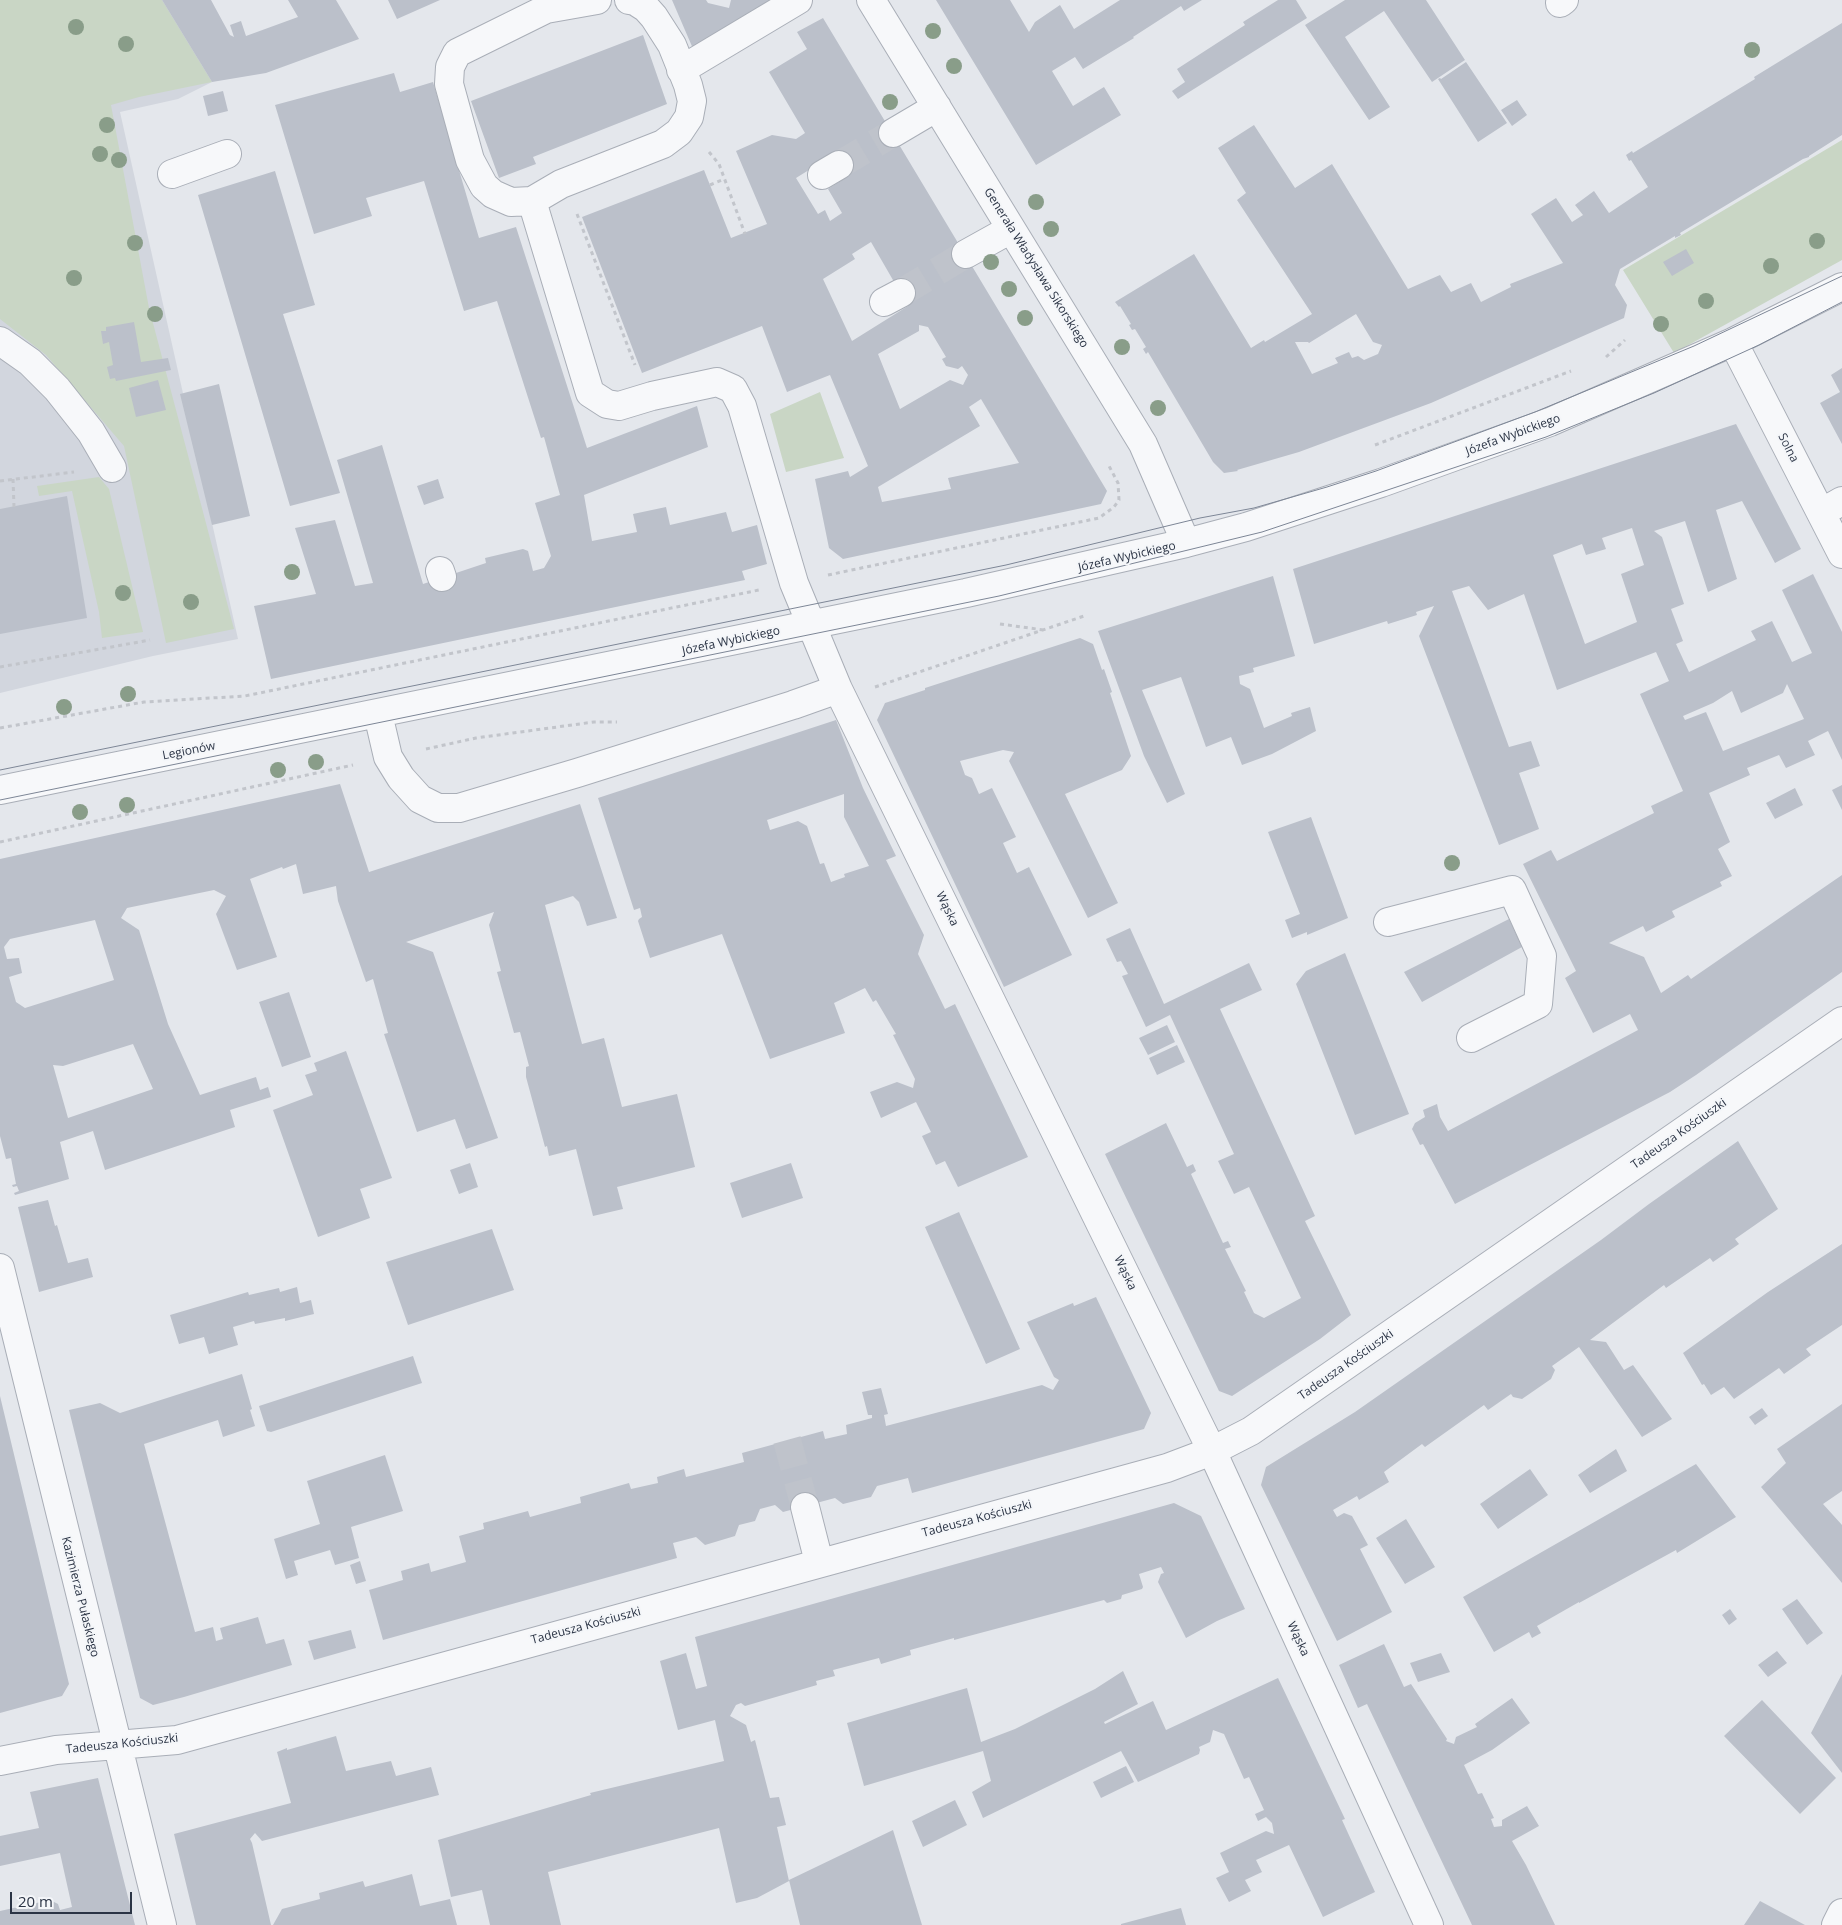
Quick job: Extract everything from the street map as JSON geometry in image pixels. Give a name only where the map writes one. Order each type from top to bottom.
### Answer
[{"type":"street","points":[[597,0],[546,9],[457,53],[450,67],[449,84],[470,160],[484,186],[494,194],[511,202],[532,201],[561,184],[663,144],[679,132],[689,117],[692,101],[682,70],[672,45],[654,16],[640,4],[629,0]]},
{"type":"street","points":[[682,70],[798,0]]},
{"type":"street","name":"Generała Władysława Sikorskiego","points":[[871,0],[1143,444],[1186,543]]},
{"type":"street","points":[[893,133],[937,107]]},
{"type":"street","points":[[172,174],[227,154]]},
{"type":"street","name":"Wąska","points":[[532,201],[590,393],[607,404],[619,406],[652,396],[717,382],[733,389],[742,406],[794,583],[843,699],[1212,1451],[1429,1925]]},
{"type":"street","points":[[966,254],[1011,229]]},
{"type":"street","name":"Józefa Wybickiego","points":[[378,714],[975,591],[1186,543],[1270,520],[1381,483],[1599,401],[1733,342],[1842,287]]},
{"type":"street","points":[[0,341],[30,362],[57,389],[90,432],[112,468]]},
{"type":"street","name":"Solna","points":[[1733,342],[1832,507],[1842,554]]},
{"type":"street","points":[[378,714],[388,757],[420,799],[438,808],[459,808],[792,706],[843,699]]},
{"type":"street","name":"Legionów","points":[[0,790],[378,714]]},
{"type":"street","points":[[1388,922],[1512,890],[1542,956],[1538,1004],[1471,1038]]},
{"type":"street","name":"Tadeusza Kościuszki","points":[[0,1761],[56,1750],[177,1740],[819,1562],[1168,1468],[1212,1451],[1251,1431],[1842,1022]]},
{"type":"street","name":"Kazimierza Pułaskiego","points":[[0,1268],[116,1745],[162,1925]]},
{"type":"street","points":[[804,1507],[819,1562]]},
{"type":"street","points":[[1836,1925],[1842,1913]]},
{"type":"path","points":[[719,164],[745,234]]},
{"type":"path","points":[[710,185],[724,179]]},
{"type":"path","points":[[592,250],[635,366]]},
{"type":"path","points":[[1604,359],[1625,340]]},
{"type":"path","points":[[1370,447],[1574,370]]},
{"type":"path","points":[[0,728],[144,702],[245,696],[1099,518],[1114,507],[1119,500],[1118,483],[1108,464]]},
{"type":"path","points":[[0,481],[112,468]]},
{"type":"path","points":[[13,479],[14,507]]},
{"type":"path","points":[[843,699],[866,702],[875,687],[1084,616]]},
{"type":"path","points":[[0,667],[150,640]]},
{"type":"path","points":[[419,751],[476,738],[594,722],[620,722]]},
{"type":"path","points":[[0,842],[340,768]]},
{"type":"shaded area","points":[[0,0],[162,0],[212,82],[178,99],[120,112],[238,639],[153,656],[0,693]]},
{"type":"green space","points":[[0,0],[162,0],[212,82],[139,97],[111,105],[149,308],[234,629],[166,643],[124,446],[46,355],[0,319]]},
{"type":"green space","points":[[1842,140],[1842,260],[1674,353],[1623,270]]},
{"type":"green space","points":[[820,392],[844,458],[786,472],[770,414]]},
{"type":"green space","points":[[99,477],[109,489],[143,632],[102,638],[99,612],[72,491],[39,496],[37,486]]},
{"type":"building","points":[[162,0],[211,0],[230,35],[234,37],[230,25],[241,21],[246,36],[298,17],[288,0],[336,0],[359,39],[266,73],[212,82]]},
{"type":"building","points":[[388,0],[440,0],[397,19]]},
{"type":"building","points":[[672,0],[706,0],[708,3],[729,8],[731,0],[778,0],[694,51]]},
{"type":"building","points":[[936,0],[1010,0],[1029,32],[1035,22],[1060,5],[1074,29],[1120,0],[1202,0],[1184,11],[1181,6],[1134,38],[1083,69],[1075,57],[1052,71],[1073,106],[1104,87],[1121,115],[1036,165]]},
{"type":"building","points":[[1278,0],[1296,0],[1307,18],[1178,99],[1172,91],[1185,82],[1177,69],[1245,25],[1243,22]]},
{"type":"building","points":[[1345,0],[1426,0],[1465,60],[1432,82],[1384,11],[1345,37],[1390,107],[1369,120],[1305,25]]},
{"type":"building","points":[[823,18],[1107,491],[1101,504],[843,559],[829,548],[815,479],[848,471],[850,477],[868,466],[830,375],[787,392],[762,326],[642,373],[582,217],[704,170],[731,238],[767,224],[736,151],[772,135],[796,139],[805,133],[769,72],[807,49],[797,32]],"holes":[[[833,155],[847,177],[828,189],[842,213],[830,221],[825,210],[818,214],[796,178]],[[871,242],[908,306],[852,341],[823,279],[855,259],[852,254]],[[919,325],[928,327],[946,357],[942,359],[946,366],[958,369],[962,366],[968,375],[963,385],[950,380],[900,409],[878,354],[919,331]],[[981,399],[1019,463],[948,478],[951,489],[882,502],[878,487],[980,426],[969,407]]]},
{"type":"building","points":[[1842,23],[1842,135],[1809,157],[1680,233],[1681,235],[1675,238],[1675,236],[1620,269],[1615,285],[1627,305],[1624,318],[1431,403],[1299,452],[1238,471],[1224,473],[1213,462],[1148,352],[1146,354],[1143,349],[1146,347],[1135,329],[1132,330],[1129,325],[1131,324],[1120,306],[1115,302],[1194,254],[1251,348],[1264,340],[1265,342],[1312,314],[1237,200],[1246,193],[1218,148],[1254,125],[1295,188],[1332,164],[1408,289],[1440,275],[1451,292],[1471,283],[1481,302],[1511,287],[1510,284],[1563,263],[1531,214],[1556,198],[1572,222],[1583,215],[1575,205],[1594,191],[1609,213],[1648,187],[1626,155],[1632,151],[1633,153],[1755,79],[1754,77]],"holes":[[[1356,314],[1373,342],[1382,345],[1378,354],[1364,360],[1358,356],[1352,358],[1349,352],[1335,358],[1338,363],[1312,374],[1295,342],[1309,343]]]},
{"type":"building","points":[[643,35],[667,104],[533,157],[536,164],[499,178],[471,101]]},
{"type":"building","points":[[1466,62],[1507,123],[1478,142],[1438,79],[1441,79]]},
{"type":"building","points":[[394,73],[400,92],[433,82],[479,238],[516,227],[587,448],[697,406],[708,447],[584,495],[592,541],[637,532],[633,514],[666,507],[670,525],[726,512],[732,532],[757,525],[767,564],[742,571],[745,580],[271,679],[254,606],[316,594],[295,528],[335,520],[355,586],[373,583],[337,460],[382,445],[423,584],[486,563],[485,558],[523,549],[528,551],[533,571],[544,568],[551,556],[535,503],[560,495],[544,437],[541,438],[497,301],[464,311],[424,181],[366,198],[372,216],[314,234],[275,105]]},
{"type":"building","points":[[223,91],[228,111],[208,116],[203,96]]},
{"type":"building","points":[[1517,100],[1527,115],[1512,126],[1501,110]]},
{"type":"building","points":[[275,171],[315,305],[283,314],[340,493],[290,506],[198,195]]},
{"type":"building","points":[[1686,249],[1694,263],[1672,276],[1663,262]]},
{"type":"building","points":[[134,322],[141,362],[168,358],[171,370],[116,381],[115,378],[110,379],[107,367],[113,365],[109,342],[103,344],[101,331],[106,331],[106,327]]},
{"type":"building","points":[[1842,368],[1842,444],[1820,403],[1840,392],[1831,375]]},
{"type":"building","points":[[158,380],[166,410],[136,417],[129,388]]},
{"type":"building","points":[[219,384],[250,516],[212,525],[180,394]]},
{"type":"building","points":[[1736,424],[1801,549],[1775,563],[1742,501],[1716,510],[1737,579],[1708,592],[1685,521],[1654,531],[1662,537],[1684,604],[1671,609],[1683,641],[1676,644],[1689,672],[1756,640],[1751,631],[1772,621],[1792,662],[1812,653],[1782,590],[1813,574],[1842,632],[1842,760],[1828,731],[1808,741],[1815,755],[1786,768],[1779,755],[1747,768],[1750,775],[1709,793],[1730,842],[1718,849],[1732,876],[1720,882],[1722,886],[1672,911],[1675,917],[1646,932],[1643,926],[1609,943],[1644,957],[1661,993],[1688,975],[1691,979],[1842,875],[1842,972],[1670,1092],[1455,1204],[1423,1144],[1420,1145],[1412,1129],[1415,1123],[1425,1117],[1423,1110],[1437,1104],[1440,1117],[1448,1131],[1638,1030],[1630,1014],[1593,1033],[1565,978],[1576,971],[1523,864],[1551,850],[1557,861],[1654,813],[1651,806],[1683,791],[1640,694],[1669,681],[1656,652],[1557,690],[1524,594],[1488,610],[1469,586],[1452,591],[1509,747],[1531,741],[1540,766],[1519,773],[1539,829],[1499,845],[1419,636],[1434,606],[1416,612],[1417,615],[1388,624],[1387,621],[1314,644],[1293,569]],"holes":[[[1632,528],[1644,565],[1621,574],[1637,622],[1585,644],[1553,555],[1582,544],[1586,555],[1606,549],[1602,538]],[[1787,684],[1804,719],[1723,751],[1706,712],[1685,720],[1683,716],[1713,703],[1732,691],[1741,713],[1783,693]]]},
{"type":"building","points":[[438,479],[444,498],[424,505],[417,486]]},
{"type":"building","points":[[67,496],[87,618],[0,634],[0,509]]},
{"type":"building","points":[[1273,576],[1295,656],[1253,668],[1254,672],[1239,676],[1240,684],[1250,689],[1264,728],[1292,716],[1291,713],[1310,707],[1316,731],[1272,754],[1242,765],[1231,737],[1206,747],[1181,677],[1142,690],[1185,794],[1167,803],[1144,756],[1098,631]]},
{"type":"building","points":[[1080,638],[1093,644],[1102,670],[1104,669],[1131,756],[1122,770],[1065,794],[1118,903],[1088,918],[1009,761],[1014,752],[1003,750],[960,761],[965,775],[972,778],[979,794],[992,788],[1016,837],[1003,843],[1017,873],[1029,867],[1072,955],[1004,987],[877,720],[885,703],[925,690],[925,688]]},
{"type":"building","points":[[836,720],[863,788],[896,856],[886,860],[924,935],[918,954],[945,1009],[955,1004],[1028,1157],[958,1187],[945,1161],[936,1165],[922,1136],[931,1132],[916,1102],[881,1118],[870,1092],[897,1082],[913,1088],[915,1079],[893,1035],[896,1034],[876,1000],[873,1002],[865,988],[834,1003],[845,1033],[770,1059],[722,934],[650,958],[638,921],[642,917],[640,908],[634,910],[598,798]],"holes":[[[844,794],[844,817],[869,866],[844,874],[845,877],[831,882],[824,863],[820,864],[807,826],[798,821],[770,830],[767,820]]]},
{"type":"building","points":[[340,784],[369,872],[580,804],[617,918],[587,926],[579,902],[573,896],[545,905],[582,1044],[604,1038],[622,1107],[677,1094],[695,1167],[617,1187],[623,1209],[593,1216],[576,1149],[549,1156],[547,1146],[545,1147],[526,1077],[526,1067],[529,1066],[520,1032],[514,1033],[497,972],[501,971],[489,925],[494,912],[406,942],[433,952],[498,1138],[466,1149],[455,1119],[417,1132],[384,1034],[388,1033],[373,979],[366,982],[338,901],[336,886],[303,894],[296,864],[250,879],[277,957],[237,970],[216,914],[226,896],[214,890],[127,908],[121,918],[139,930],[168,1024],[200,1095],[256,1077],[260,1090],[268,1087],[271,1097],[230,1110],[235,1127],[105,1170],[93,1131],[60,1142],[69,1179],[15,1195],[14,1193],[19,1191],[17,1186],[13,1187],[12,1185],[16,1184],[11,1158],[6,1159],[0,1136],[0,859]],"holes":[[[95,920],[114,980],[25,1008],[16,1002],[9,977],[22,973],[19,958],[7,959],[4,947],[10,939]],[[133,1044],[153,1089],[68,1118],[53,1065],[63,1066]]]},
{"type":"building","points":[[1842,785],[1842,810],[1832,790]]},
{"type":"building","points":[[1795,788],[1803,805],[1775,819],[1766,803]]},
{"type":"building","points":[[1311,817],[1348,918],[1307,935],[1307,932],[1292,938],[1285,920],[1300,914],[1268,832]]},
{"type":"building","points":[[1509,919],[1522,947],[1422,1002],[1404,972]]},
{"type":"building","points":[[1130,928],[1164,1004],[1249,963],[1262,990],[1220,1009],[1315,1216],[1305,1221],[1351,1315],[1320,1339],[1232,1396],[1219,1391],[1105,1154],[1166,1123],[1187,1167],[1193,1164],[1196,1171],[1191,1174],[1223,1243],[1228,1241],[1231,1247],[1225,1249],[1246,1291],[1244,1292],[1254,1313],[1264,1318],[1301,1298],[1249,1187],[1234,1194],[1218,1161],[1234,1154],[1170,1015],[1146,1027],[1122,976],[1128,974],[1121,961],[1117,962],[1106,939]]},
{"type":"building","points":[[1345,953],[1409,1114],[1355,1135],[1296,984],[1306,971]]},
{"type":"building","points":[[289,992],[311,1057],[282,1067],[259,1002]]},
{"type":"building","points":[[1167,1025],[1175,1042],[1148,1055],[1139,1038]]},
{"type":"building","points":[[1177,1045],[1185,1062],[1157,1075],[1149,1058]]},
{"type":"building","points":[[346,1051],[392,1178],[360,1189],[370,1218],[318,1237],[273,1110],[313,1095],[305,1075],[317,1071],[314,1063]]},
{"type":"building","points":[[1738,1141],[1778,1209],[1735,1239],[1739,1244],[1713,1262],[1710,1258],[1666,1288],[1664,1285],[1590,1340],[1606,1342],[1624,1370],[1633,1365],[1672,1419],[1642,1437],[1579,1347],[1552,1366],[1555,1370],[1551,1379],[1522,1399],[1513,1397],[1511,1394],[1488,1410],[1484,1405],[1425,1447],[1422,1444],[1384,1472],[1389,1482],[1359,1500],[1357,1496],[1333,1510],[1337,1517],[1344,1513],[1352,1516],[1368,1545],[1360,1549],[1392,1612],[1337,1641],[1261,1485],[1266,1467],[1355,1412],[1601,1240]]},
{"type":"building","points":[[470,1163],[478,1187],[459,1194],[450,1170]]},
{"type":"building","points":[[791,1163],[803,1198],[742,1218],[730,1183]]},
{"type":"building","points":[[48,1200],[68,1263],[88,1258],[93,1277],[39,1292],[18,1207]]},
{"type":"building","points":[[959,1212],[1020,1349],[986,1364],[925,1227]]},
{"type":"building","points":[[492,1229],[514,1290],[408,1325],[386,1262]]},
{"type":"building","points":[[1842,1244],[1842,1325],[1806,1349],[1811,1355],[1784,1374],[1779,1368],[1734,1399],[1724,1387],[1711,1395],[1704,1384],[1702,1385],[1683,1353],[1768,1292]]},
{"type":"building","points":[[297,1287],[300,1303],[311,1300],[314,1314],[285,1321],[285,1318],[255,1324],[254,1321],[233,1327],[238,1345],[209,1354],[204,1337],[179,1344],[170,1315],[248,1292],[249,1295],[279,1288],[280,1292]]},
{"type":"building","points":[[1096,1297],[1151,1413],[1144,1429],[912,1493],[908,1478],[877,1486],[871,1497],[843,1504],[835,1498],[783,1512],[775,1505],[760,1509],[755,1521],[739,1525],[735,1536],[705,1545],[696,1537],[673,1543],[677,1558],[383,1640],[369,1590],[403,1580],[401,1571],[429,1563],[431,1572],[466,1562],[459,1536],[484,1529],[483,1523],[528,1511],[530,1517],[581,1503],[580,1497],[629,1483],[631,1489],[658,1483],[657,1477],[684,1469],[686,1477],[744,1462],[742,1453],[823,1431],[825,1439],[847,1434],[846,1425],[872,1418],[872,1415],[868,1415],[862,1392],[881,1388],[888,1414],[884,1415],[886,1426],[1042,1385],[1053,1390],[1059,1380],[1054,1377],[1027,1322],[1073,1303],[1074,1306]]},
{"type":"building","points":[[413,1356],[422,1383],[271,1432],[267,1431],[259,1406]]},
{"type":"building","points":[[242,1374],[255,1426],[223,1437],[218,1420],[144,1444],[195,1632],[213,1627],[216,1641],[223,1639],[220,1628],[258,1617],[266,1644],[284,1639],[292,1665],[153,1705],[140,1698],[69,1410],[100,1403],[120,1413]]},
{"type":"building","points":[[0,1396],[69,1684],[62,1696],[0,1713]]},
{"type":"building","points":[[1842,1404],[1842,1491],[1823,1504],[1842,1525],[1842,1583],[1761,1487],[1786,1463],[1777,1449]]},
{"type":"building","points":[[1762,1408],[1768,1416],[1755,1425],[1749,1417]]},
{"type":"building","points":[[1616,1449],[1627,1471],[1590,1493],[1578,1475]]},
{"type":"building","points":[[385,1455],[403,1511],[351,1527],[359,1558],[335,1565],[330,1550],[294,1561],[298,1575],[286,1579],[274,1539],[320,1524],[307,1481]]},
{"type":"building","points":[[1696,1464],[1736,1517],[1677,1553],[1676,1550],[1537,1626],[1541,1633],[1532,1638],[1529,1632],[1494,1652],[1463,1597]]},
{"type":"building","points":[[1530,1469],[1548,1495],[1498,1529],[1480,1504]]},
{"type":"building","points":[[1174,1503],[1201,1516],[1245,1609],[1217,1621],[1186,1638],[1158,1582],[1161,1574],[1164,1573],[1161,1567],[1139,1574],[1142,1589],[1122,1595],[1121,1599],[1107,1603],[1104,1600],[954,1640],[954,1638],[910,1650],[911,1655],[881,1664],[879,1658],[833,1670],[835,1676],[816,1681],[817,1685],[745,1706],[741,1703],[736,1705],[730,1716],[746,1725],[751,1742],[755,1740],[770,1798],[779,1797],[786,1825],[777,1827],[789,1881],[757,1898],[736,1903],[719,1828],[548,1872],[561,1925],[490,1925],[482,1890],[451,1897],[438,1840],[591,1795],[590,1793],[724,1761],[715,1720],[678,1730],[660,1661],[686,1653],[696,1689],[707,1686],[695,1637]]},
{"type":"building","points":[[1406,1519],[1435,1567],[1405,1584],[1376,1538]]},
{"type":"building","points":[[360,1561],[366,1581],[356,1584],[350,1565]]},
{"type":"building","points":[[1797,1599],[1823,1633],[1807,1645],[1782,1609]]},
{"type":"building","points":[[1730,1609],[1737,1619],[1729,1625],[1722,1615]]},
{"type":"building","points":[[351,1630],[356,1648],[314,1660],[308,1641]]},
{"type":"building","points":[[1384,1644],[1404,1687],[1411,1684],[1447,1739],[1446,1741],[1454,1744],[1456,1737],[1477,1727],[1475,1724],[1512,1698],[1530,1723],[1492,1750],[1464,1765],[1478,1794],[1482,1793],[1494,1818],[1491,1819],[1494,1827],[1502,1826],[1502,1820],[1527,1806],[1539,1826],[1512,1841],[1526,1865],[1555,1925],[1472,1925],[1367,1704],[1358,1708],[1339,1665]]},
{"type":"building","points":[[1777,1651],[1787,1663],[1768,1677],[1758,1665]]},
{"type":"building","points":[[1441,1653],[1450,1672],[1418,1682],[1410,1663]]},
{"type":"building","points":[[1123,1671],[1138,1704],[1104,1722],[1105,1724],[1153,1701],[1166,1730],[1278,1678],[1345,1819],[1342,1820],[1375,1892],[1323,1917],[1289,1845],[1256,1860],[1262,1872],[1245,1880],[1251,1891],[1229,1902],[1216,1878],[1229,1872],[1220,1853],[1266,1831],[1274,1834],[1272,1823],[1266,1817],[1258,1821],[1255,1814],[1264,1810],[1249,1777],[1244,1779],[1224,1734],[1213,1730],[1210,1742],[1199,1747],[1199,1754],[1138,1782],[1121,1751],[983,1818],[972,1792],[991,1781],[983,1751],[864,1786],[847,1723],[967,1688],[981,1742],[1015,1729],[1095,1689]]},
{"type":"building","points":[[1842,1674],[1842,1773],[1811,1733]]},
{"type":"building","points":[[1762,1700],[1836,1778],[1800,1814],[1724,1736]]},
{"type":"building","points":[[336,1736],[346,1771],[391,1761],[396,1776],[431,1767],[439,1795],[262,1841],[255,1833],[250,1839],[271,1925],[196,1925],[174,1834],[291,1803],[277,1752]]},
{"type":"building","points":[[1126,1766],[1134,1782],[1101,1798],[1093,1782]]},
{"type":"building","points":[[98,1778],[135,1925],[0,1925],[0,1911],[50,1900],[58,1904],[60,1910],[72,1907],[60,1853],[0,1866],[0,1836],[39,1828],[30,1792]]},
{"type":"building","points":[[955,1800],[967,1825],[923,1847],[912,1821]]},
{"type":"building","points":[[893,1830],[922,1925],[800,1925],[789,1880]]},
{"type":"building","points":[[412,1874],[420,1906],[450,1899],[457,1925],[273,1925],[282,1909],[320,1899],[319,1893],[363,1881],[365,1887]]},
{"type":"building","points":[[1760,1901],[1805,1925],[1744,1925]]},
{"type":"building","points":[[1181,1908],[1186,1925],[1121,1925],[1121,1924]]},
{"type":"tunnel","points":[[839,165],[893,133]]},
{"type":"tunnel","points":[[901,293],[966,254]]},
{"type":"tunnel","points":[[787,1440],[805,1507]]},
{"type":"tram line","points":[[0,770],[1006,565],[1200,518],[1254,508],[1376,471],[1535,412],[1694,346],[1842,276]]},
{"type":"tram line","points":[[0,800],[999,596],[1262,532],[1546,437],[1654,393],[1759,345],[1842,302]]}]
